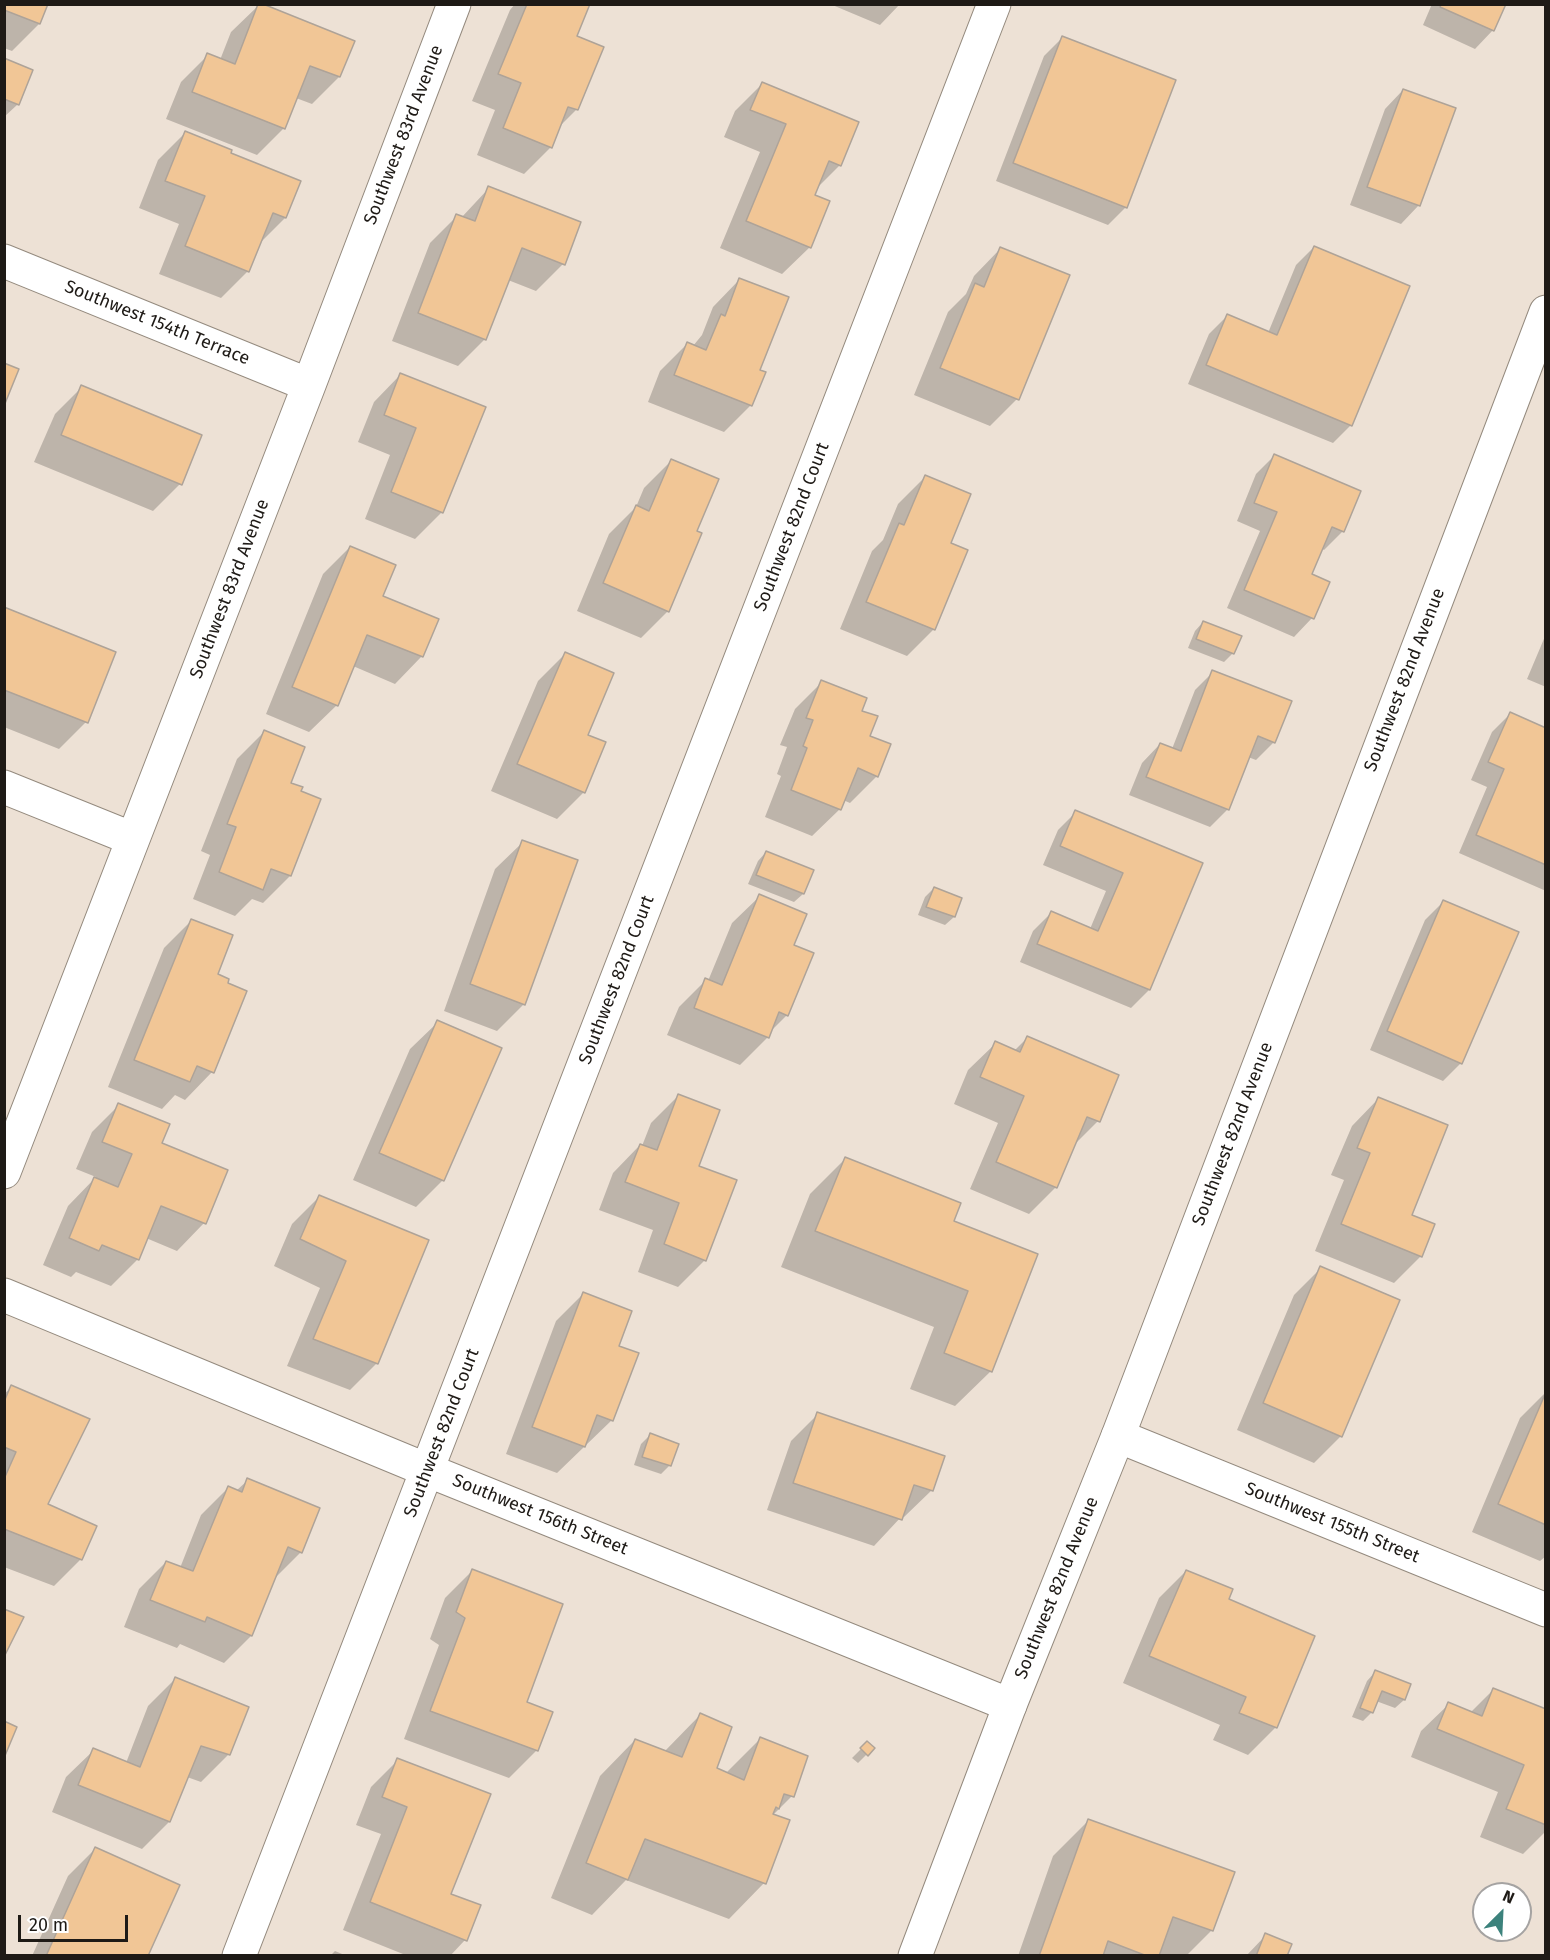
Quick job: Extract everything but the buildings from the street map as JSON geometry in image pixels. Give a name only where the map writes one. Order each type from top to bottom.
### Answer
[{"type":"street","name":"Southwest 83rd Avenue","points":[[4,1172],[454,4]]},
{"type":"street","name":"Southwest 82nd Court","points":[[239,1956],[994,4]]},
{"type":"street","name":"Southwest 154th Terrace","points":[[4,261],[309,385]]},
{"type":"street","name":"Southwest 82nd Avenue","points":[[915,1956],[1010,1705],[1118,1437],[1545,312]]},
{"type":"street","points":[[4,787],[133,839]]},
{"type":"street","name":"Southwest 156th Street","points":[[4,1295],[428,1470],[1010,1705]]},
{"type":"street","name":"Southwest 155th Street","points":[[1118,1437],[1545,1610]]}]
